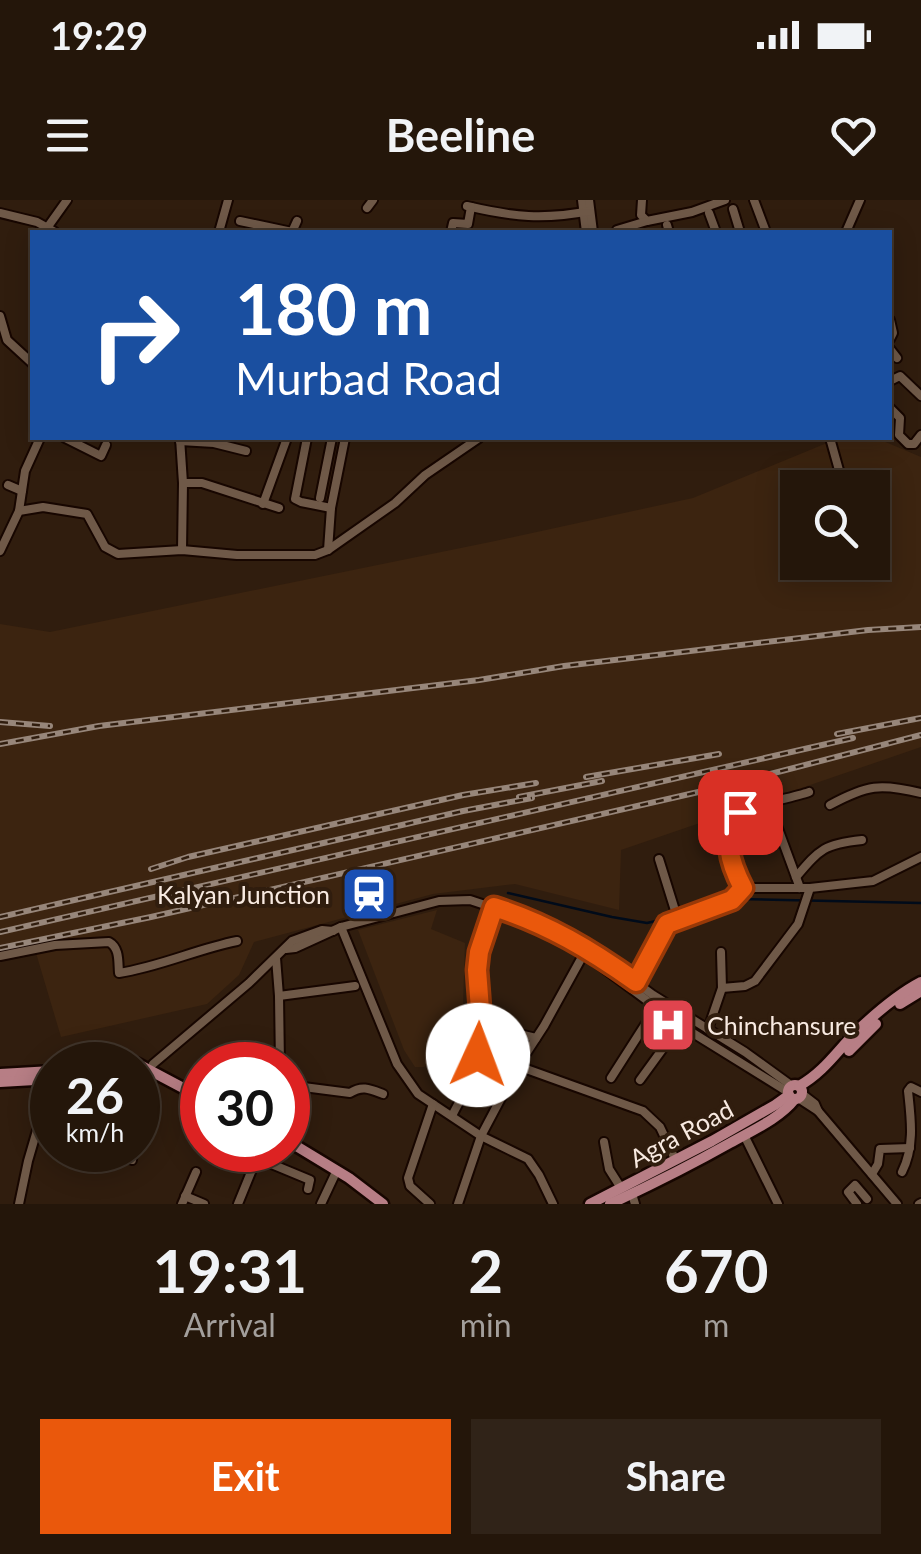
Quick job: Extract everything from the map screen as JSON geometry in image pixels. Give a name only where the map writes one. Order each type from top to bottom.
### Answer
[{"type":"main road","name":"Agra Road","points":[[590,1204],[629,1195],[780,1114],[870,1020],[921,982]]},
{"type":"main road","name":"Agra Road","points":[[629,1195],[675,1159],[822,1079],[881,1019],[921,992]]},
{"type":"main road","points":[[0,1074],[30,1072]]},
{"type":"main road","points":[[0,1082],[30,1081]]},
{"type":"main road","points":[[310,1157],[384,1204]]},
{"type":"main road","points":[[348,1181],[375,1204]]},
{"type":"street","points":[[0,213],[38,222],[51,230],[67,200]]},
{"type":"street","points":[[219,230],[228,200]]},
{"type":"street","points":[[501,214],[503,200]]},
{"type":"street","points":[[582,200],[593,230]]},
{"type":"street","points":[[586,230],[589,200]]},
{"type":"street","points":[[642,200],[641,214],[647,221]]},
{"type":"street","points":[[617,230],[725,200]]},
{"type":"street","points":[[754,200],[765,230]]},
{"type":"street","points":[[847,230],[860,200]]},
{"type":"street","points":[[451,230],[453,223],[468,224],[469,206],[534,218],[586,212]]},
{"type":"street","points":[[733,209],[739,230]]},
{"type":"street","points":[[710,213],[715,230]]},
{"type":"street","points":[[222,216],[283,230]]},
{"type":"street","points":[[293,230],[297,221]]},
{"type":"street","points":[[0,316],[3,341],[30,361]]},
{"type":"street","points":[[892,352],[897,358]]},
{"type":"street","points":[[892,380],[900,376],[916,391]]},
{"type":"street","points":[[892,410],[900,418],[899,435],[908,444],[914,444],[921,435]]},
{"type":"street","points":[[0,551],[18,511],[25,471],[39,440]]},
{"type":"street","points":[[180,440],[184,482],[182,550]]},
{"type":"street","points":[[187,440],[246,451]]},
{"type":"street","points":[[263,504],[286,440]]},
{"type":"street","points":[[309,440],[295,499],[332,506]]},
{"type":"street","points":[[320,498],[332,440]]},
{"type":"street","points":[[328,550],[345,440]]},
{"type":"street","points":[[18,511],[43,507],[87,514],[105,547],[118,554],[182,550],[238,555],[315,554],[328,550],[395,503],[425,474],[477,440]]},
{"type":"street","points":[[831,440],[839,470]]},
{"type":"street","points":[[80,446],[102,456],[106,445]]},
{"type":"street","points":[[184,482],[202,483],[279,508]]},
{"type":"street","points":[[8,485],[22,491]]},
{"type":"street","points":[[830,805],[866,787],[921,793]]},
{"type":"street","points":[[741,890],[728,850],[735,818],[756,806],[810,792]]},
{"type":"street","points":[[722,988],[755,982],[804,912],[806,891],[796,877],[769,804]]},
{"type":"street","points":[[796,877],[818,852],[830,845],[862,840]]},
{"type":"street","points":[[636,982],[663,928],[732,900],[741,890],[806,891],[872,881],[921,857]]},
{"type":"street","points":[[659,859],[678,920]]},
{"type":"street","points":[[160,1054],[292,941],[439,901],[470,900],[548,926],[636,982],[680,1025],[796,1093]]},
{"type":"street","points":[[452,1116],[474,1072],[480,1009],[479,952],[494,907]]},
{"type":"street","points":[[337,929],[397,1064],[418,1094],[482,1136],[528,1158],[553,1204]]},
{"type":"street","points":[[0,956],[55,945],[109,942],[117,951],[119,974],[237,940]]},
{"type":"street","points":[[584,949],[658,1004],[745,1052],[796,1093],[818,1111],[897,1204]]},
{"type":"street","points":[[458,1204],[482,1136],[584,949]]},
{"type":"street","points":[[708,1029],[722,988],[721,952]]},
{"type":"street","points":[[276,958],[280,1042]]},
{"type":"street","points":[[279,996],[355,986]]},
{"type":"street","points":[[611,1078],[658,1004]]},
{"type":"street","points":[[640,1080],[680,1025]]},
{"type":"street","points":[[515,1032],[536,1038]]},
{"type":"street","points":[[476,1060],[508,1059],[643,1112],[660,1128],[675,1159]]},
{"type":"street","points":[[310,1087],[350,1093],[366,1087],[383,1094]]},
{"type":"street","points":[[902,1172],[910,1148],[908,1091],[911,1087],[921,1092]]},
{"type":"street","points":[[430,1204],[410,1186],[408,1178],[433,1104]]},
{"type":"street","points":[[744,1135],[778,1204]]},
{"type":"street","points":[[604,1142],[609,1170],[629,1195]]},
{"type":"street","points":[[872,1174],[880,1148],[910,1148]]},
{"type":"street","points":[[19,1204],[30,1154]]},
{"type":"street","points":[[196,1172],[183,1200],[204,1204]]},
{"type":"street","points":[[238,1204],[251,1172]]},
{"type":"street","points":[[294,1172],[310,1180],[308,1189]]},
{"type":"street","points":[[321,1204],[336,1173]]},
{"type":"street","points":[[862,1202],[883,1186]]},
{"type":"shaded area","points":[[834,440],[881,440],[921,457],[921,747],[621,850],[619,910],[515,884],[433,894],[254,942],[239,975],[207,1004],[61,1037],[36,953],[0,960],[0,624],[50,632],[693,498]]},
{"type":"shaded area","points":[[437,910],[431,929],[465,943],[462,1037],[424,1067],[415,1067],[404,1050],[358,930]]},
{"type":"waterway","points":[[508,893],[647,923],[673,917]]},
{"type":"waterway","points":[[680,915],[729,898]]},
{"type":"waterway","points":[[737,899],[921,903]]},
{"type":"railway","points":[[0,744],[99,726],[479,680],[564,666],[921,627]]},
{"type":"railway","points":[[837,734],[921,718]]},
{"type":"railway","points":[[0,722],[50,726]]},
{"type":"railway","points":[[0,948],[716,788],[921,735]]},
{"type":"railway","points":[[0,932],[853,738]]},
{"type":"railway","points":[[586,777],[719,754]]},
{"type":"railway","points":[[519,797],[602,781]]},
{"type":"railway","points":[[151,869],[188,857],[463,795],[536,783]]},
{"type":"railway","points":[[0,917],[532,798]]},
{"type":"place","name":"Kalyan Junction","points":[[369,894]]},
{"type":"place","name":"Chinchansure","points":[[668,1025]]},
{"type":"route","points":[[478,1055],[477,970],[494,907],[548,926],[590,949],[636,982],[667,924],[732,900],[743,888],[728,850],[732,825],[740,812]]}]
